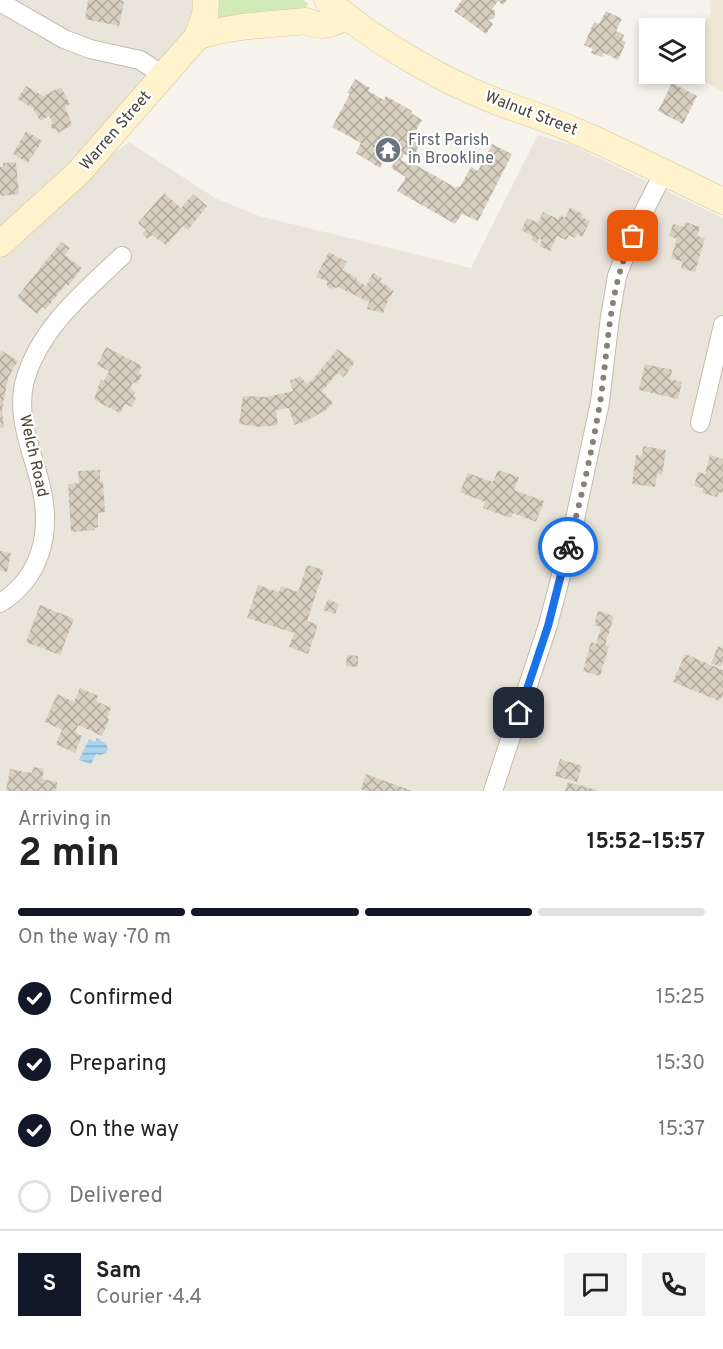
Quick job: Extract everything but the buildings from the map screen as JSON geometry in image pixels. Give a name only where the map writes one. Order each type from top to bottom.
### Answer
[{"type":"street","name":"Warren Street","points":[[0,244],[78,173],[197,37],[205,15],[206,0]]},
{"type":"street","points":[[0,2],[64,39],[102,52],[140,60],[163,75]]},
{"type":"street","name":"Walnut Street","points":[[197,37],[216,30],[306,21],[315,25],[336,23],[336,8]]},
{"type":"street","name":"Walnut Street","points":[[336,8],[427,69],[457,85],[568,127],[626,152],[723,201]]},
{"type":"street","points":[[494,791],[548,626],[572,533],[600,402],[617,276],[627,248],[664,172]]},
{"type":"street","name":"Welch Road","points":[[0,603],[15,592],[31,572],[40,555],[45,527],[42,489],[28,446],[24,424],[22,406],[25,381],[38,350],[55,324],[75,301],[122,256]]},
{"type":"street","points":[[699,423],[723,325]]},
{"type":"shaded area","points":[[0,0],[200,0],[195,31],[90,153],[0,235]]},
{"type":"shaded area","points":[[709,0],[723,0],[723,92],[705,82],[705,23],[711,12]]},
{"type":"shaded area","points":[[538,135],[572,145],[723,218],[723,791],[0,791],[0,257],[94,167],[129,142],[215,198],[259,216],[471,268]]},
{"type":"green space","points":[[218,0],[304,0],[308,4],[305,9],[220,19],[217,13]]},
{"type":"water","points":[[97,738],[106,744],[108,749],[106,753],[96,754],[91,764],[79,760],[89,739],[95,742]]},
{"type":"way so far","points":[[568,547],[600,402],[617,276],[633,236]]},
{"type":"place","name":"First Parish in Brookline","points":[[388,150]]},
{"type":"route","points":[[519,713],[548,626],[568,547]]}]
